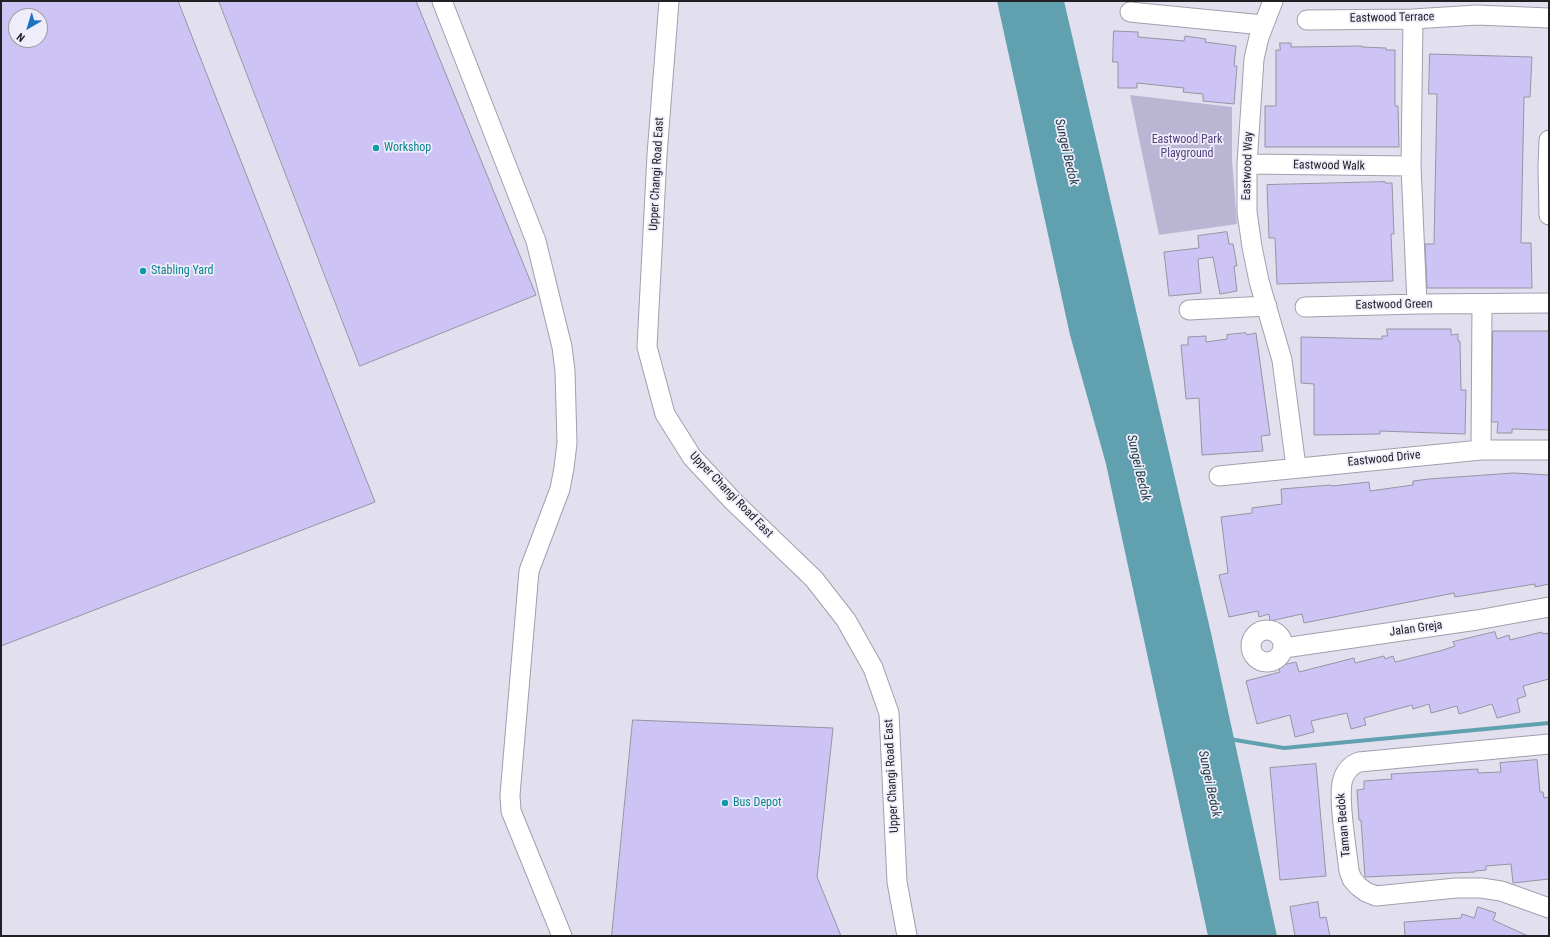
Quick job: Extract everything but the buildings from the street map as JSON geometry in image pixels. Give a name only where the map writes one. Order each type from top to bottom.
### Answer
[{"type":"street","points":[[442,1],[536,241],[563,355],[567,408],[567,443],[564,468],[560,489],[529,571],[510,795],[511,811],[562,936]]},
{"type":"street","name":"Upper Changi Road East","points":[[669,1],[657,155],[647,347],[664,414],[692,457],[733,501],[814,579],[846,620],[873,668],[889,713],[897,882],[907,936]]},
{"type":"street","name":"Eastwood Way","points":[[1273,1],[1263,25],[1253,66],[1246,195],[1252,247],[1259,281],[1282,360],[1296,467]]},
{"type":"street","name":"Eastwood Terrace","points":[[1307,20],[1413,20],[1478,8],[1549,18]]},
{"type":"street","points":[[1130,12],[1263,25]]},
{"type":"street","points":[[1413,20],[1411,166],[1417,304]]},
{"type":"street","points":[[1549,140],[1549,215]]},
{"type":"street","name":"Eastwood Walk","points":[[1247,164],[1411,166]]},
{"type":"street","name":"Eastwood Green","points":[[1306,307],[1549,303]]},
{"type":"street","points":[[1482,304],[1482,450]]},
{"type":"street","points":[[1189,310],[1267,306]]},
{"type":"street","name":"Eastwood Drive","points":[[1219,476],[1296,467],[1482,450],[1549,450]]},
{"type":"street","name":"Jalan Greja","points":[[1284,648],[1477,620],[1549,607]]},
{"type":"street","name":"Taman Bedok","points":[[1549,744],[1359,762],[1349,768],[1346,772],[1341,792],[1349,871],[1352,879],[1366,892],[1382,896],[1456,888],[1481,888],[1506,892],[1549,908]]},
{"type":"green space","name":"Eastwood Park Playground","points":[[1130,95],[1232,107],[1232,160],[1237,224],[1159,235]]},
{"type":"water","name":"Sungei Bedok","points":[[997,1],[1064,1],[1211,633],[1277,936],[1208,936],[1106,464],[1070,335]]},
{"type":"waterway","points":[[1229,739],[1284,748],[1549,723]]},
{"type":"place","name":"Workshop","points":[[376,148]]},
{"type":"place","name":"Stabling Yard","points":[[143,271]]},
{"type":"place","name":"Bus Depot","points":[[725,803]]}]
